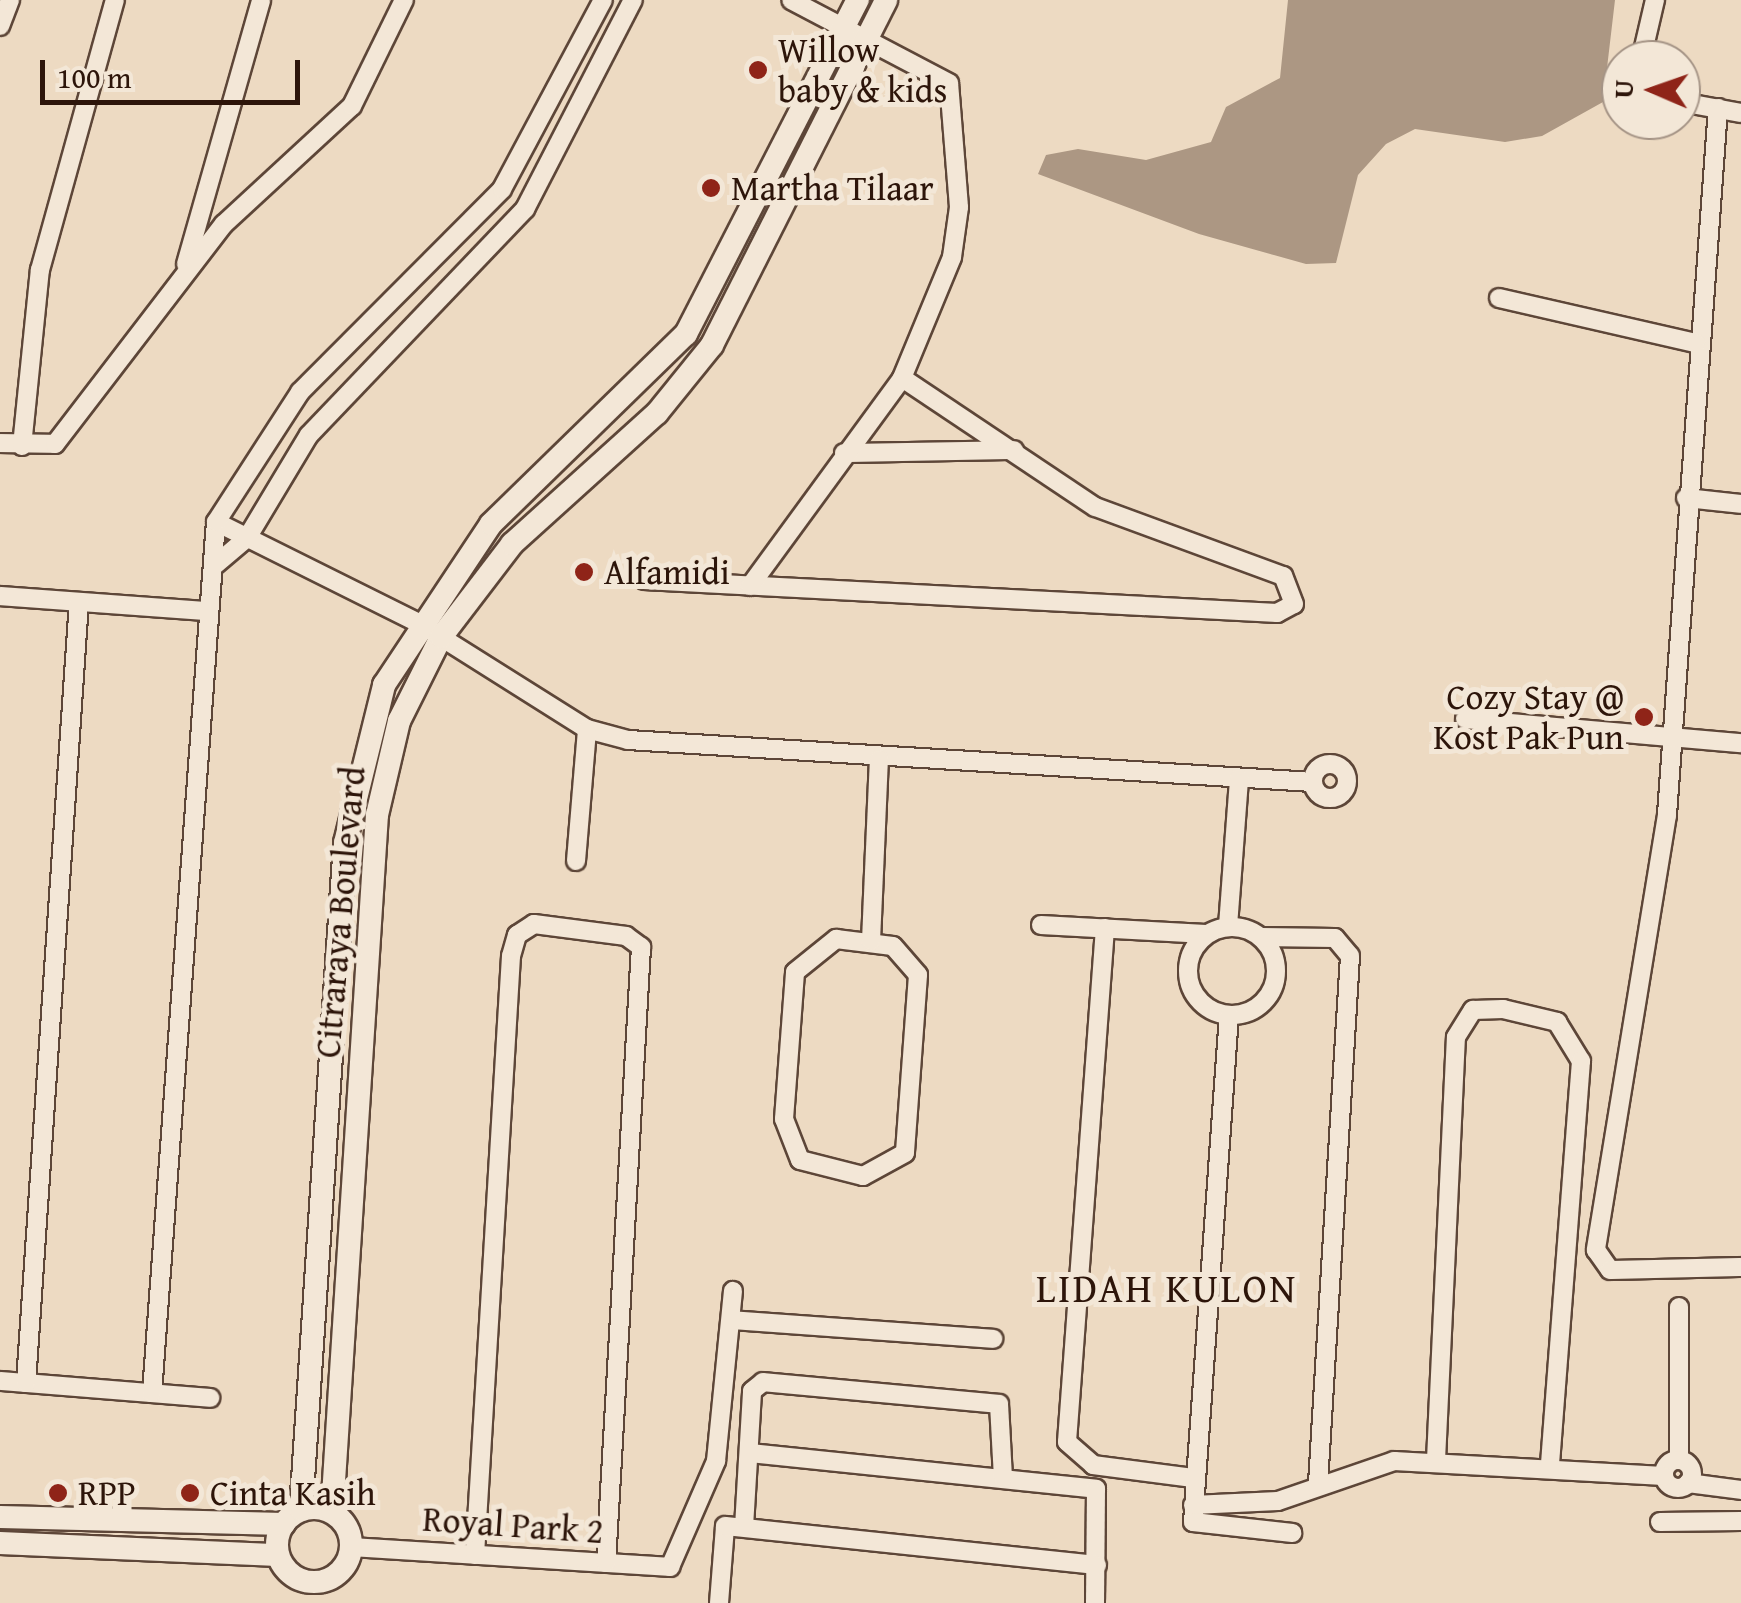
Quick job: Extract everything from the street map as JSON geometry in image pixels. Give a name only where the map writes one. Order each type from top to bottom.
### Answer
[{"type":"main road","name":"Citraraya Boulevard","points":[[292,1517],[346,844],[367,730],[417,622],[502,511],[686,334],[858,0]]},
{"type":"main road","name":"Citraraya Boulevard","points":[[332,1512],[377,815],[399,721],[441,637],[532,522],[686,382],[738,305],[886,0]]},
{"type":"main road","points":[[0,1516],[292,1517],[332,1512],[352,1547],[328,1592],[297,1579],[278,1554]]},
{"type":"main road","points":[[278,1554],[292,1517]]},
{"type":"main road","points":[[0,1543],[278,1554]]},
{"type":"main road","points":[[296,1603],[297,1579]]},
{"type":"street","points":[[0,26],[10,0]]},
{"type":"street","points":[[22,446],[40,270],[115,0]]},
{"type":"street","points":[[184,270],[262,0]]},
{"type":"street","points":[[0,443],[55,444],[184,270],[352,106],[404,0]]},
{"type":"street","points":[[152,1393],[206,611],[216,522],[300,392],[502,189],[604,0]]},
{"type":"street","points":[[214,566],[247,538],[308,435],[525,209],[633,0]]},
{"type":"street","points":[[750,586],[902,378],[952,257],[961,156],[949,84],[791,0]]},
{"type":"street","points":[[1646,40],[1655,0]]},
{"type":"street","points":[[1701,105],[1741,112]]},
{"type":"street","points":[[1718,108],[1696,343],[1676,734],[1597,1259],[1624,1270],[1741,1267]]},
{"type":"street","points":[[1499,298],[1696,343]]},
{"type":"street","points":[[644,580],[1277,613],[1294,604],[1282,576],[1095,507],[902,378]]},
{"type":"street","points":[[844,453],[1014,450]]},
{"type":"street","points":[[1686,498],[1741,504]]},
{"type":"street","points":[[216,522],[417,622],[587,729],[878,759],[1313,782]]},
{"type":"street","points":[[0,596],[206,611]]},
{"type":"street","points":[[26,1383],[79,602]]},
{"type":"street","points":[[1465,719],[1676,734],[1741,743]]},
{"type":"street","points":[[576,861],[587,729]]},
{"type":"street","points":[[871,940],[878,759]]},
{"type":"street","points":[[1228,926],[1240,778]]},
{"type":"street","points":[[475,1555],[511,956],[517,935],[534,924],[626,936],[641,947],[606,1563]]},
{"type":"street","points":[[1041,925],[1206,934],[1228,926],[1261,937],[1335,938],[1350,956],[1318,1483]]},
{"type":"street","points":[[1104,928],[1066,1442],[1093,1465],[1192,1478]]},
{"type":"street","points":[[1206,934],[1188,964],[1189,983],[1197,999],[1230,1016],[1251,1011],[1272,987],[1274,955],[1261,937]]},
{"type":"street","points":[[871,940],[910,956],[918,975],[910,1130],[894,1164],[850,1176],[800,1160],[789,1140],[791,997],[795,972],[817,946],[871,940]]},
{"type":"street","points":[[1436,1460],[1456,1038],[1473,1010],[1503,1009],[1557,1022],[1581,1061],[1550,1466]]},
{"type":"street","points":[[1230,1016],[1192,1478],[1193,1522],[1292,1533]]},
{"type":"street","points":[[733,1290],[732,1320],[992,1338]]},
{"type":"street","points":[[1664,1476],[1679,1460],[1679,1307]]},
{"type":"street","name":"Royal Park 2","points":[[352,1547],[670,1567],[711,1482],[732,1320]]},
{"type":"street","points":[[0,1381],[210,1398]]},
{"type":"street","points":[[738,1526],[758,1383],[1003,1406],[1004,1478]]},
{"type":"street","points":[[750,1453],[1096,1489],[1094,1603]]},
{"type":"street","points":[[1679,1460],[1690,1466],[1688,1483]]},
{"type":"street","points":[[1192,1505],[1278,1501],[1318,1483],[1394,1461],[1550,1466],[1664,1476],[1671,1486],[1688,1483],[1741,1490]]},
{"type":"street","points":[[1660,1522],[1741,1521]]},
{"type":"street","points":[[718,1603],[719,1532],[738,1526],[1097,1564]]},
{"type":"shaded area","points":[[1288,0],[1615,0],[1610,40],[1601,40],[1601,103],[1542,136],[1505,142],[1415,129],[1386,144],[1358,175],[1336,263],[1306,264],[1199,234],[1038,174],[1046,155],[1078,149],[1146,160],[1211,142],[1226,107],[1280,78]]},
{"type":"place","name":"Willow baby & kids","points":[[758,70]]},
{"type":"place","name":"Martha Tilaar","points":[[711,188]]},
{"type":"place","name":"Alfamidi","points":[[584,572]]},
{"type":"place","name":"Cozy Stay @ Kost Pak Pun","points":[[1644,717]]},
{"type":"place","name":"RPP","points":[[58,1493]]},
{"type":"place","name":"Cinta Kasih","points":[[190,1493]]},
{"type":"district","name":"LIDAH KULON","points":[[1167,1288]]}]
